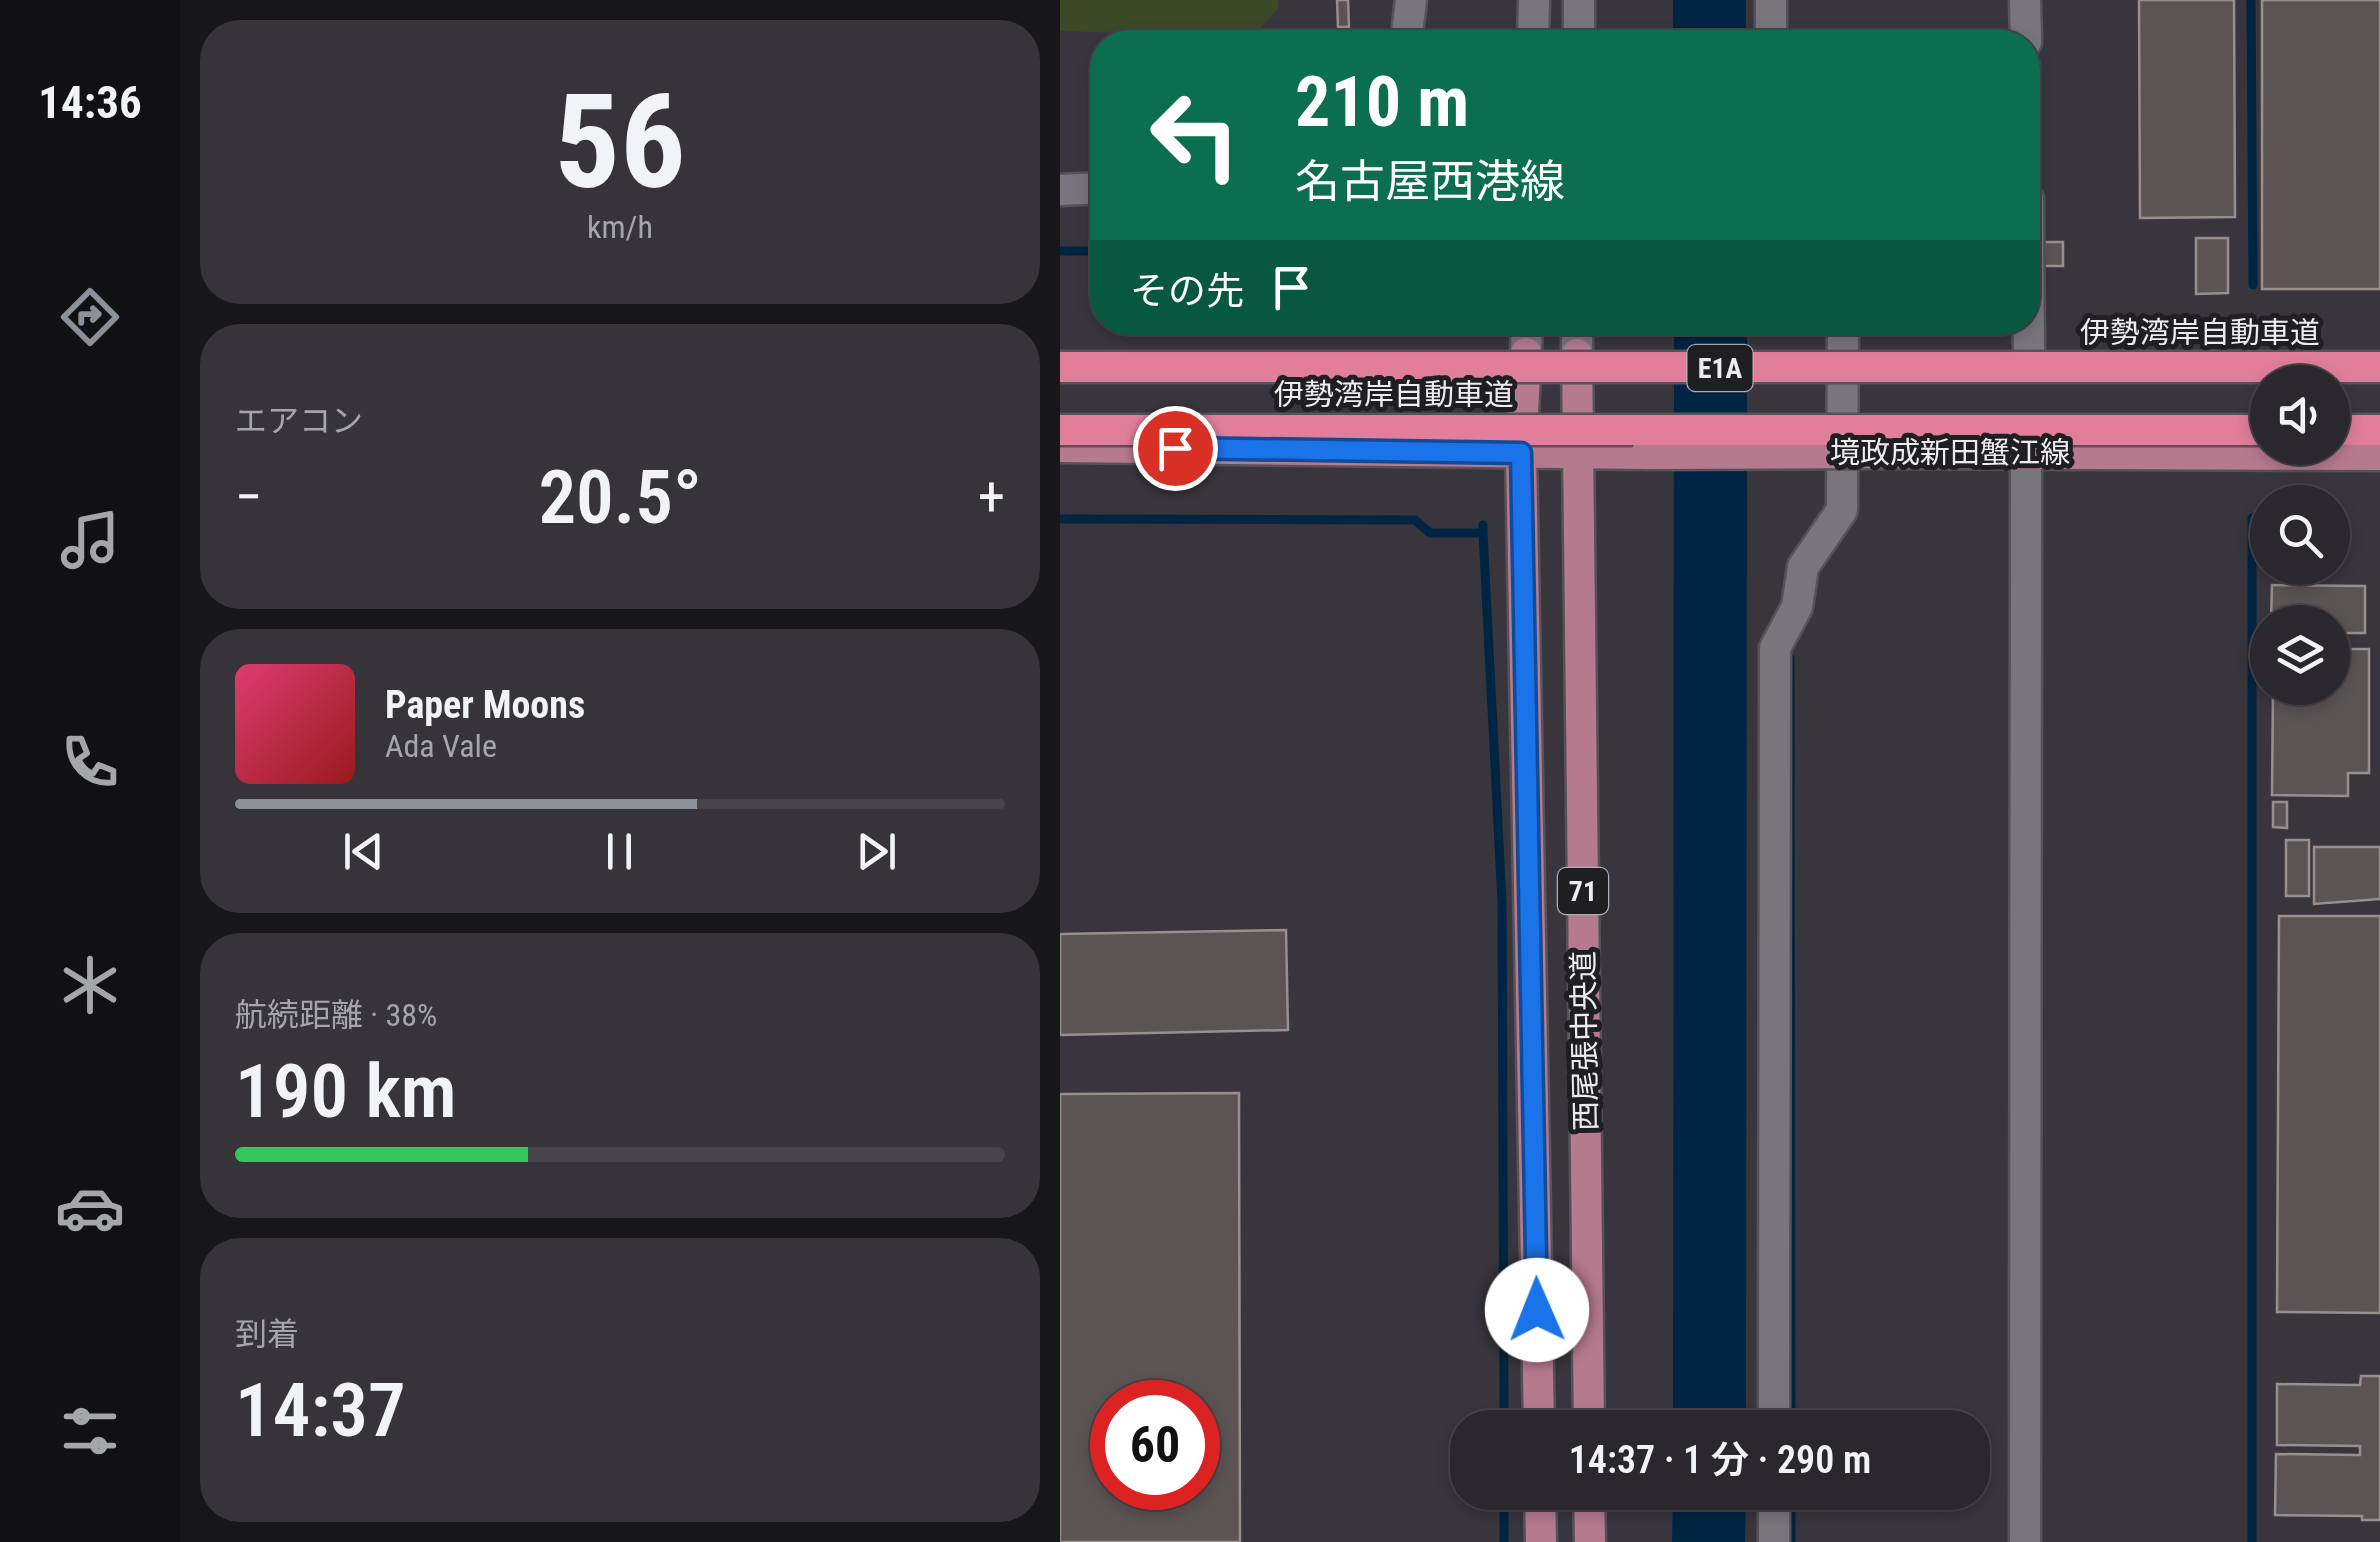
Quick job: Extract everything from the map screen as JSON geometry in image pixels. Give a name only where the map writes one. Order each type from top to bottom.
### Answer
[{"type":"highway","name":"伊勢湾岸自動車道","points":[[1060,368],[2380,368]]},
{"type":"highway","name":"伊勢湾岸自動車道","points":[[1060,430],[2250,430]]},
{"type":"highway","points":[[2350,430],[2380,430]]},
{"type":"main road","points":[[1060,352],[2380,354]]},
{"type":"main road","name":"71","points":[[1521,453],[1526,354]]},
{"type":"main road","name":"西尾張中央道","points":[[1577,354],[1589,1410]]},
{"type":"main road","name":"境政成新田蟹江線","points":[[1060,447],[1578,454],[2380,455]]},
{"type":"main road","name":"西尾張中央道","points":[[1521,453],[1539,1410]]},
{"type":"main road","points":[[1540,1510],[1541,1542]]},
{"type":"main road","points":[[1590,1510],[1590,1542]]},
{"type":"street","points":[[1407,30],[1411,0]]},
{"type":"street","points":[[1533,30],[1534,0]]},
{"type":"street","points":[[1579,0],[1579,30]]},
{"type":"street","points":[[1771,0],[1771,30]]},
{"type":"street","points":[[2025,0],[2026,30]]},
{"type":"street","points":[[1060,190],[1090,189]]},
{"type":"street","points":[[1526,335],[1526,354]]},
{"type":"street","points":[[1577,335],[1577,354]]},
{"type":"street","points":[[1774,1410],[1775,648],[1797,607],[1803,567],[1842,510],[1843,335]]},
{"type":"street","points":[[2029,335],[2029,356]]},
{"type":"street","points":[[2025,1542],[2026,453]]},
{"type":"street","points":[[1774,1510],[1774,1542]]},
{"type":"green space","points":[[1060,0],[1278,0],[1278,9],[1258,30],[1060,31]]},
{"type":"water","points":[[1673,0],[1746,0],[1746,30],[1673,30]]},
{"type":"water","points":[[1674,335],[1747,335],[1746,1410],[1673,1410]]},
{"type":"water","points":[[1673,1510],[1746,1510],[1745,1542],[1672,1542]]},
{"type":"building","points":[[1337,0],[1348,0],[1349,27],[1338,27]]},
{"type":"building","points":[[2139,0],[2234,0],[2235,217],[2140,218]]},
{"type":"building","points":[[2262,0],[2380,0],[2380,289],[2262,289]]},
{"type":"building","points":[[2196,238],[2228,238],[2228,293],[2196,294]]},
{"type":"building","points":[[2042,242],[2063,242],[2063,266],[2043,266]]},
{"type":"building","points":[[2272,585],[2365,586],[2365,633],[2350,633],[2350,605],[2271,605]]},
{"type":"building","points":[[2350,649],[2369,649],[2369,773],[2348,773],[2348,796],[2272,795],[2273,705],[2350,705]]},
{"type":"building","points":[[2273,802],[2287,802],[2287,828],[2273,827]]},
{"type":"building","points":[[2286,840],[2309,840],[2309,896],[2286,896]]},
{"type":"building","points":[[2314,847],[2380,847],[2380,899],[2314,904]]},
{"type":"building","points":[[2279,916],[2380,916],[2380,1313],[2277,1312]]},
{"type":"building","points":[[1286,930],[1288,1030],[1060,1035],[1060,934]]},
{"type":"building","points":[[1239,1093],[1240,1542],[1060,1542],[1060,1094]]},
{"type":"building","points":[[2361,1376],[2380,1376],[2380,1520],[2362,1520],[2362,1516],[2275,1515],[2276,1454],[2360,1455],[2360,1446],[2277,1445],[2277,1384],[2360,1385]]},
{"type":"waterway","points":[[2251,0],[2253,285]]},
{"type":"waterway","points":[[1060,251],[1090,251]]},
{"type":"waterway","points":[[1060,519],[1415,520],[1430,533],[1483,533],[1483,525]]},
{"type":"waterway","points":[[1483,533],[1502,902],[1504,1410]]},
{"type":"waterway","points":[[2252,585],[2252,1542]]},
{"type":"waterway","points":[[1790,658],[1791,1410]]},
{"type":"waterway","points":[[1504,1510],[1504,1542]]},
{"type":"waterway","points":[[1791,1510],[1791,1542]]},
{"type":"route","points":[[1175,448],[1521,453],[1537,1310]]}]
